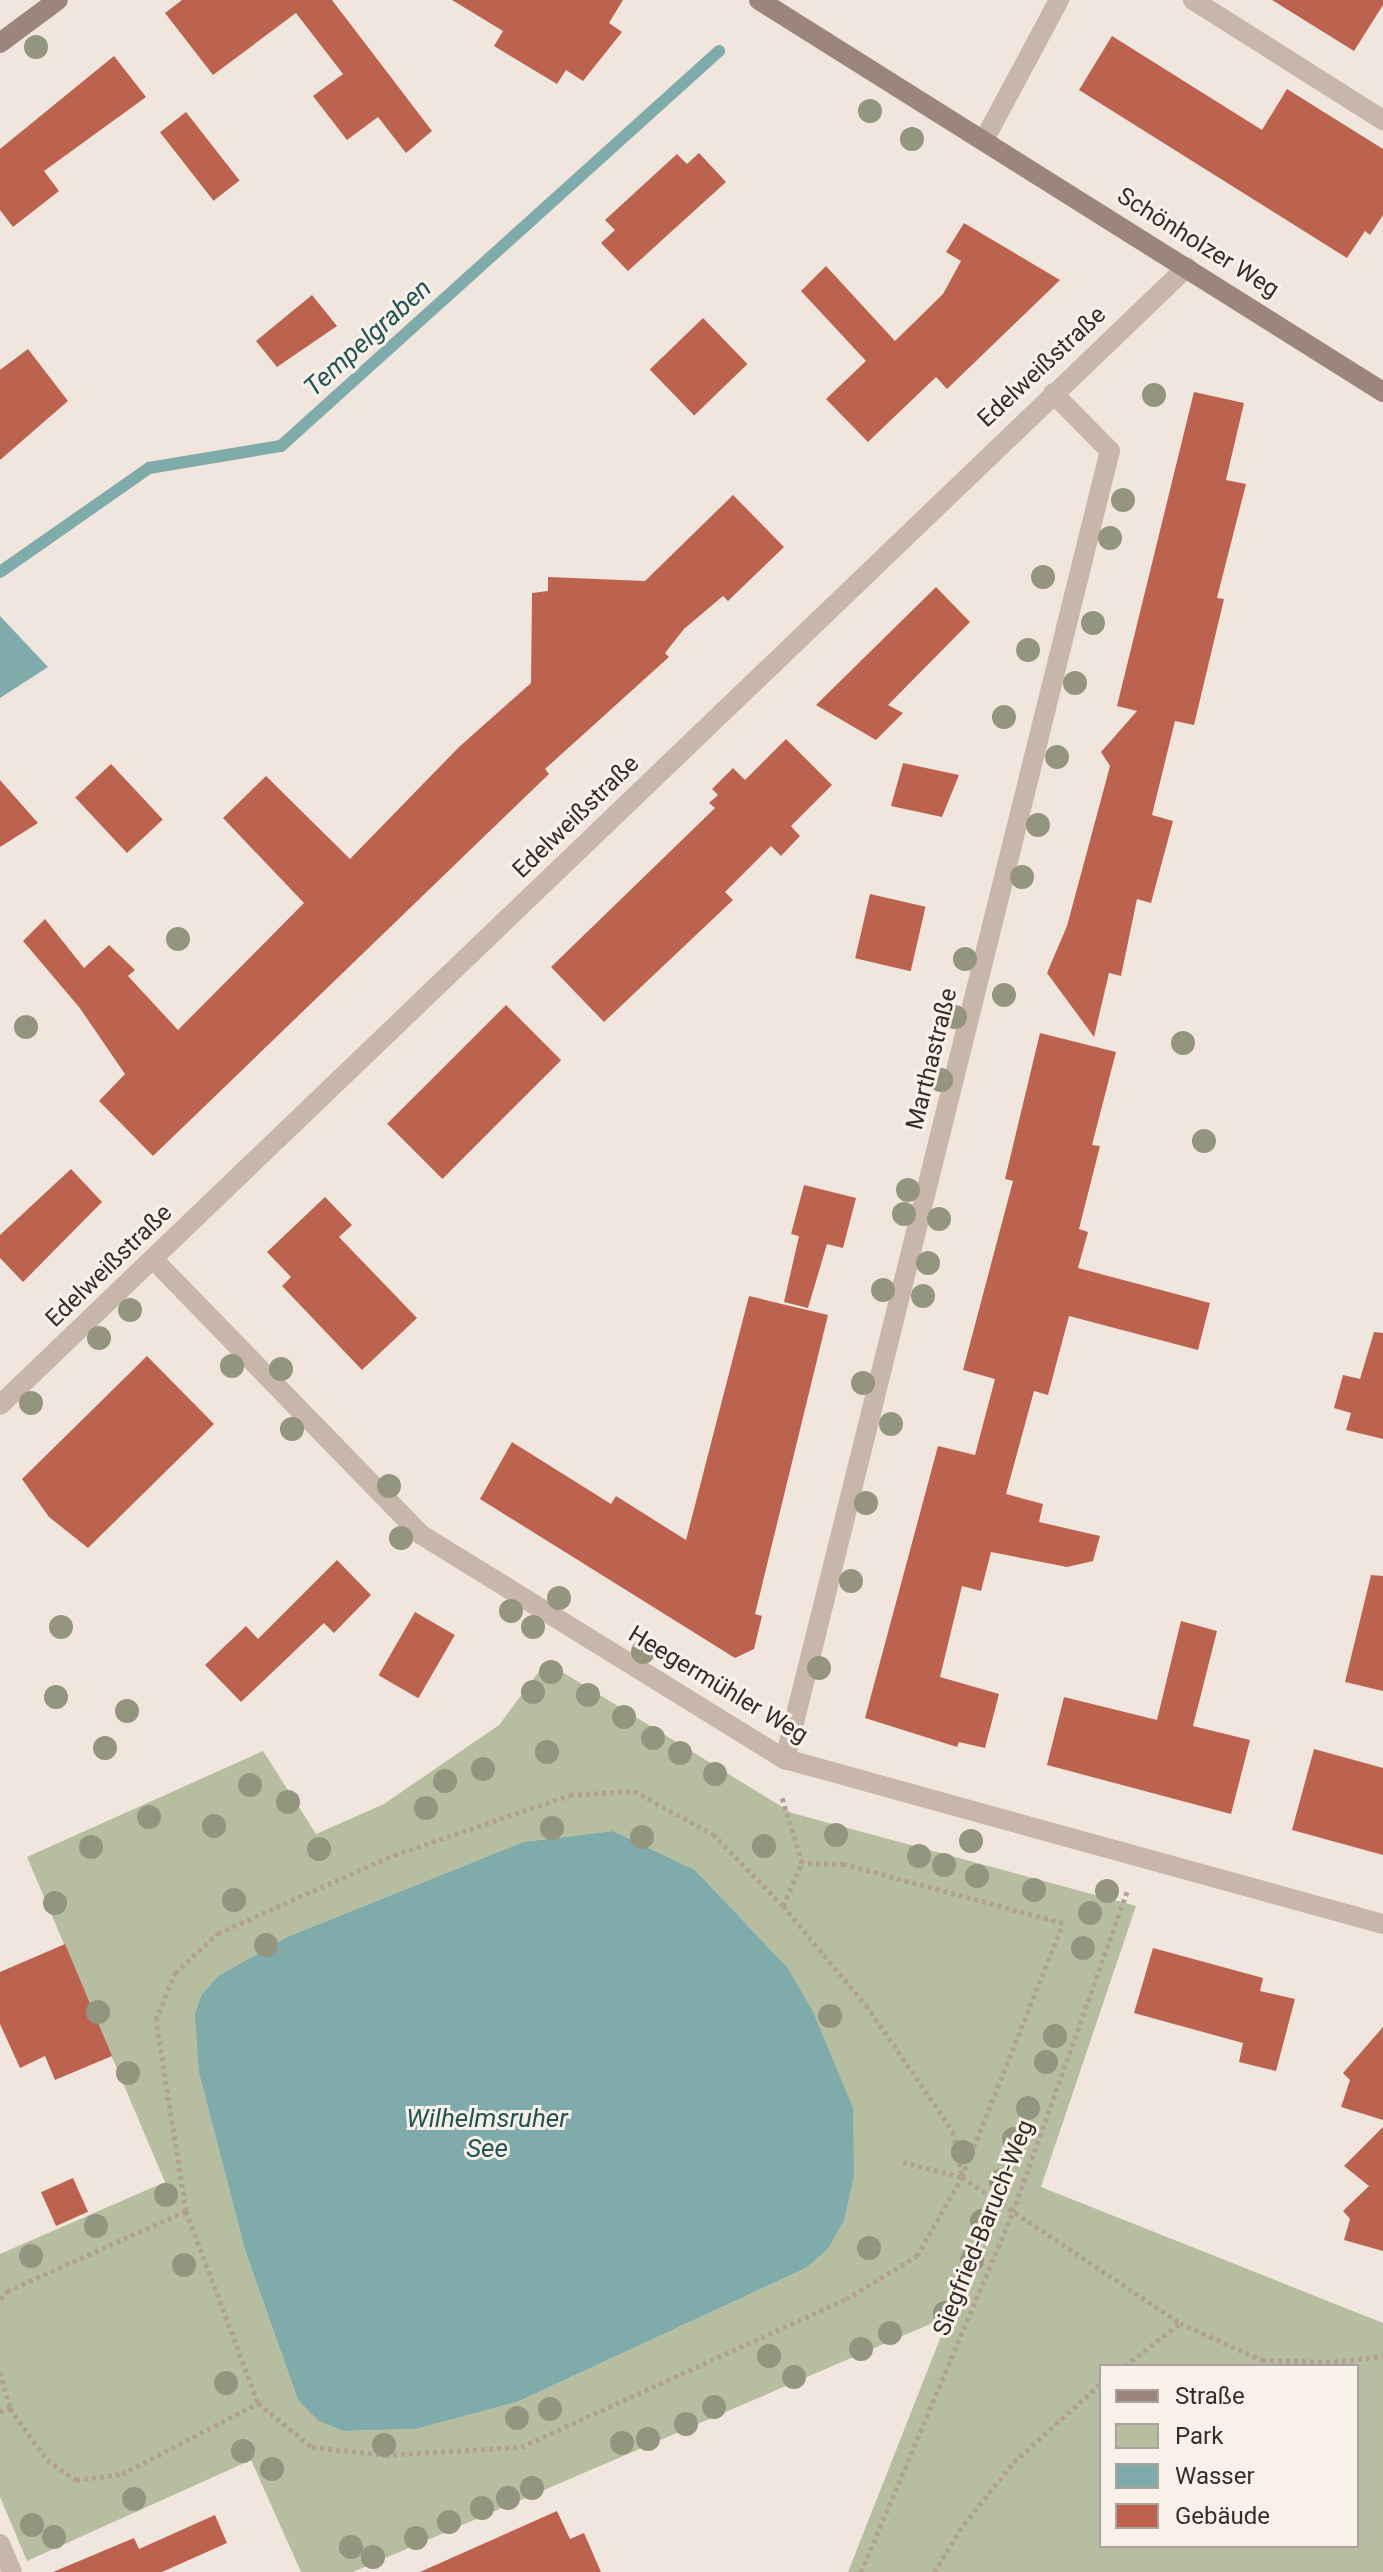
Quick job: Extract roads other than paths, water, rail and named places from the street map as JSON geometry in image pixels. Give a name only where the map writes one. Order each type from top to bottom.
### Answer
[{"type":"main road","points":[[0,43],[58,0]]},
{"type":"main road","name":"Schönholzer Weg","points":[[759,0],[1383,392]]},
{"type":"street","points":[[984,140],[1059,0]]},
{"type":"street","points":[[1193,0],[1383,120]]},
{"type":"street","name":"Edelweißstraße","points":[[0,1405],[1187,267]]},
{"type":"street","name":"Marthastraße","points":[[785,1759],[1110,451],[1053,393]]},
{"type":"street","name":"Heegermühler Weg","points":[[154,1260],[420,1534],[785,1759],[1383,1924]]},
{"type":"street","points":[[0,2544],[12,2572]]},
{"type":"water","points":[[0,616],[48,667],[0,698]]},
{"type":"water","name":"Wilhelmsruher See","points":[[613,1831],[695,1870],[787,1967],[813,2012],[853,2108],[854,2177],[844,2221],[828,2249],[806,2268],[517,2402],[416,2429],[344,2431],[319,2421],[298,2400],[245,2250],[199,2073],[195,2014],[202,1994],[218,1976],[287,1937],[523,1842]]},
{"type":"waterway","name":"Tempelgraben","points":[[0,572],[149,468],[281,446],[719,51]]}]
